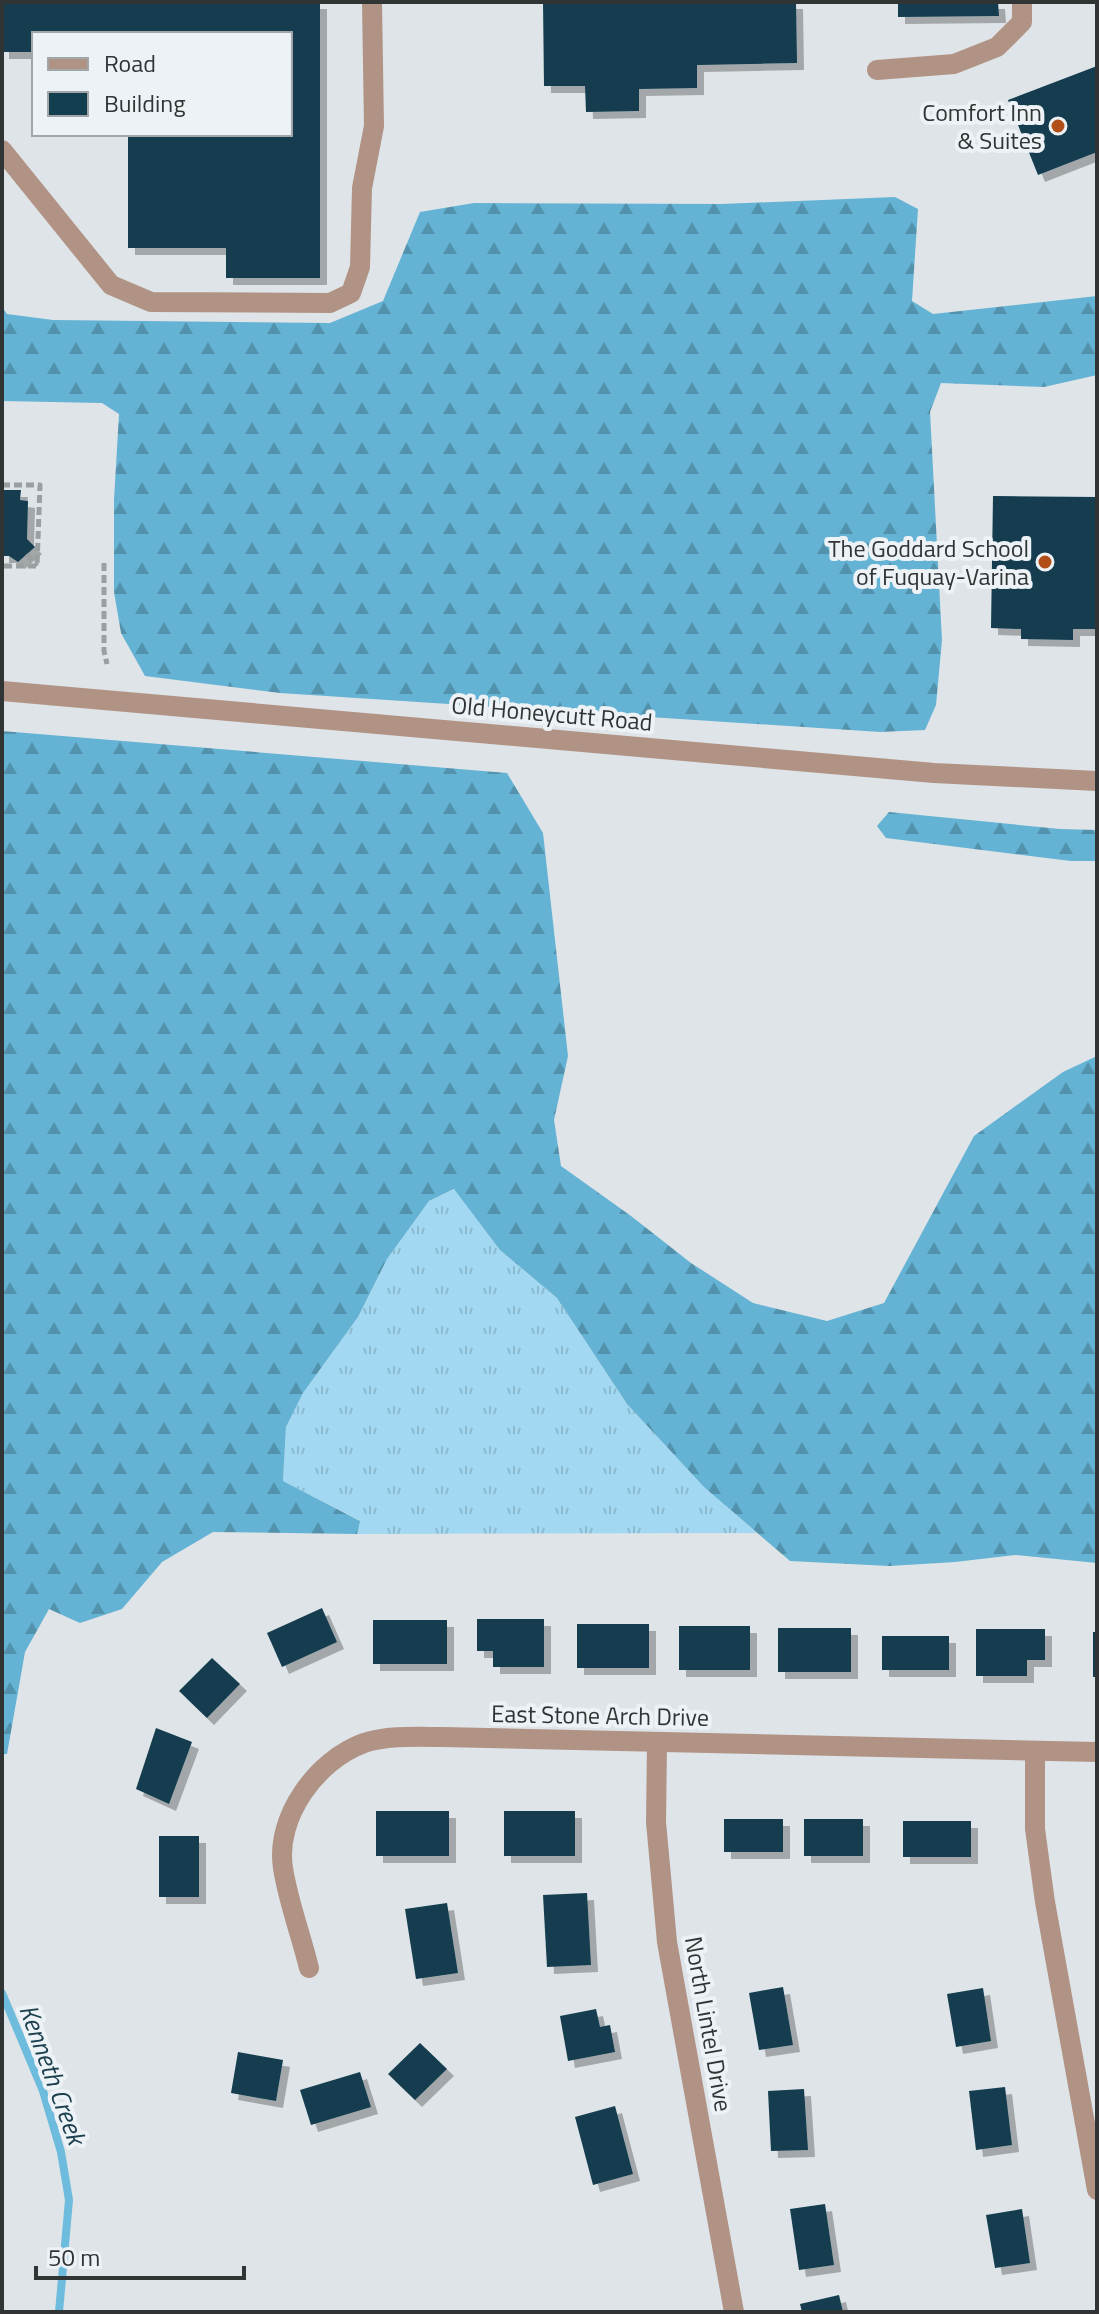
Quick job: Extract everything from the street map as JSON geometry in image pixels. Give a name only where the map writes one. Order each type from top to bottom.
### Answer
[{"type":"street","points":[[2,150],[111,285],[151,302],[330,303],[351,293],[360,267],[362,188],[374,126],[372,2]]},
{"type":"street","points":[[877,70],[954,64],[997,47],[1022,22],[1022,2]]},
{"type":"street","name":"Old Honeycutt Road","points":[[2,691],[934,773],[1097,781]]},
{"type":"street","name":"East Stone Arch Drive","points":[[309,1968],[282,1866],[283,1844],[297,1802],[313,1778],[364,1743],[397,1737],[1097,1752]]},
{"type":"street","name":"North Lintel Drive","points":[[657,1742],[656,1822],[667,1942],[734,2312]]},
{"type":"street","points":[[1035,1751],[1035,1829],[1045,1902],[1097,2190]]},
{"type":"path","points":[[2,485],[40,485],[37,566]]},
{"type":"path","points":[[27,554],[37,566]]},
{"type":"path","points":[[104,563],[104,651],[107,664]]},
{"type":"path","points":[[2,566],[37,566]]},
{"type":"green space","points":[[895,197],[918,209],[912,301],[933,314],[1097,296],[1097,375],[1044,387],[941,383],[930,412],[942,640],[936,705],[925,730],[880,732],[280,693],[145,676],[121,633],[114,592],[114,500],[119,414],[102,403],[2,401],[2,307],[7,314],[53,320],[330,323],[383,301],[420,212],[474,203],[722,204]]},
{"type":"green space","points":[[2,731],[507,773],[543,833],[568,1056],[554,1120],[561,1166],[691,1263],[753,1303],[827,1321],[884,1303],[974,1136],[1063,1072],[1097,1056],[1097,1563],[1015,1555],[889,1566],[790,1561],[704,1487],[627,1404],[557,1298],[500,1250],[454,1189],[429,1201],[387,1259],[358,1317],[303,1393],[286,1427],[283,1481],[360,1521],[357,1534],[213,1532],[162,1562],[122,1609],[80,1623],[49,1609],[25,1652],[7,1754],[2,1754]]},
{"type":"green space","points":[[889,812],[1097,830],[1097,861],[1071,861],[886,838],[877,826]]},
{"type":"green space","points":[[455,1189],[500,1250],[557,1298],[627,1404],[704,1487],[757,1533],[357,1534],[359,1520],[283,1481],[286,1427],[303,1393],[358,1317],[387,1259],[429,1201]]},
{"type":"building","points":[[2,2],[320,2],[320,278],[226,278],[226,248],[128,248],[128,136],[292,136],[292,32],[32,32],[32,114],[31,52],[2,52]]},
{"type":"building","points":[[543,2],[796,2],[797,63],[697,65],[697,88],[639,89],[639,111],[586,112],[585,86],[544,86]]},
{"type":"building","points":[[898,2],[998,2],[999,16],[898,17]]},
{"type":"building","name":"Comfort Inn & Suites","points":[[1097,66],[1097,152],[1038,175],[1008,100]]},
{"type":"building","points":[[2,490],[21,490],[20,500],[28,501],[27,539],[35,547],[18,562],[9,556],[2,556]]},
{"type":"building","name":"The Goddard School of Fuquay-Varina","points":[[993,496],[1097,497],[1097,629],[1073,629],[1073,640],[1021,639],[1021,629],[991,628]]},
{"type":"building","points":[[322,1608],[337,1642],[282,1667],[267,1633]]},
{"type":"building","points":[[477,1619],[544,1619],[544,1667],[493,1667],[493,1651],[477,1651]]},
{"type":"building","points":[[373,1620],[447,1620],[447,1664],[373,1664]]},
{"type":"building","points":[[577,1624],[649,1624],[649,1668],[577,1668]]},
{"type":"building","points":[[679,1626],[750,1626],[750,1670],[679,1670]]},
{"type":"building","points":[[778,1628],[851,1628],[851,1672],[778,1672]]},
{"type":"building","points":[[976,1629],[1045,1629],[1045,1660],[1027,1660],[1027,1676],[976,1676]]},
{"type":"building","points":[[1093,1632],[1097,1632],[1097,1677],[1093,1677]]},
{"type":"building","points":[[882,1636],[949,1636],[949,1670],[882,1670]]},
{"type":"building","points":[[212,1658],[240,1684],[207,1718],[179,1691]]},
{"type":"building","points":[[156,1728],[192,1742],[169,1804],[136,1789]]},
{"type":"building","points":[[376,1811],[449,1811],[449,1856],[376,1856]]},
{"type":"building","points":[[504,1811],[575,1811],[575,1856],[504,1856]]},
{"type":"building","points":[[724,1819],[783,1819],[783,1852],[724,1852]]},
{"type":"building","points":[[804,1819],[863,1819],[863,1856],[804,1856]]},
{"type":"building","points":[[903,1821],[971,1821],[971,1857],[903,1857]]},
{"type":"building","points":[[159,1836],[199,1836],[199,1897],[159,1897]]},
{"type":"building","points":[[587,1893],[591,1965],[547,1967],[543,1895]]},
{"type":"building","points":[[447,1903],[458,1973],[416,1979],[405,1909]]},
{"type":"building","points":[[783,1987],[793,2045],[759,2050],[749,1993]]},
{"type":"building","points":[[983,1988],[991,2041],[956,2047],[947,1994]]},
{"type":"building","points":[[596,2009],[600,2027],[610,2025],[615,2052],[568,2061],[560,2016]]},
{"type":"building","points":[[420,2043],[447,2069],[415,2100],[388,2074]]},
{"type":"building","points":[[238,2052],[283,2060],[276,2101],[231,2093]]},
{"type":"building","points":[[360,2072],[371,2107],[311,2125],[300,2090]]},
{"type":"building","points":[[1005,2087],[1012,2145],[976,2150],[969,2091]]},
{"type":"building","points":[[804,2089],[808,2150],[771,2151],[768,2091]]},
{"type":"building","points":[[615,2106],[633,2174],[593,2185],[575,2117]]},
{"type":"building","points":[[825,2204],[834,2265],[799,2270],[790,2209]]},
{"type":"building","points":[[1022,2209],[1030,2263],[995,2268],[986,2215]]},
{"type":"building","points":[[839,2295],[843,2312],[802,2312],[800,2304]]},
{"type":"waterway","name":"Kenneth Creek","points":[[2,1993],[43,2091],[61,2152],[69,2200],[59,2312]]},
{"type":"place","name":"Comfort Inn & Suites","points":[[1058,126]]},
{"type":"place","name":"The Goddard School of Fuquay-Varina","points":[[1045,562]]}]
